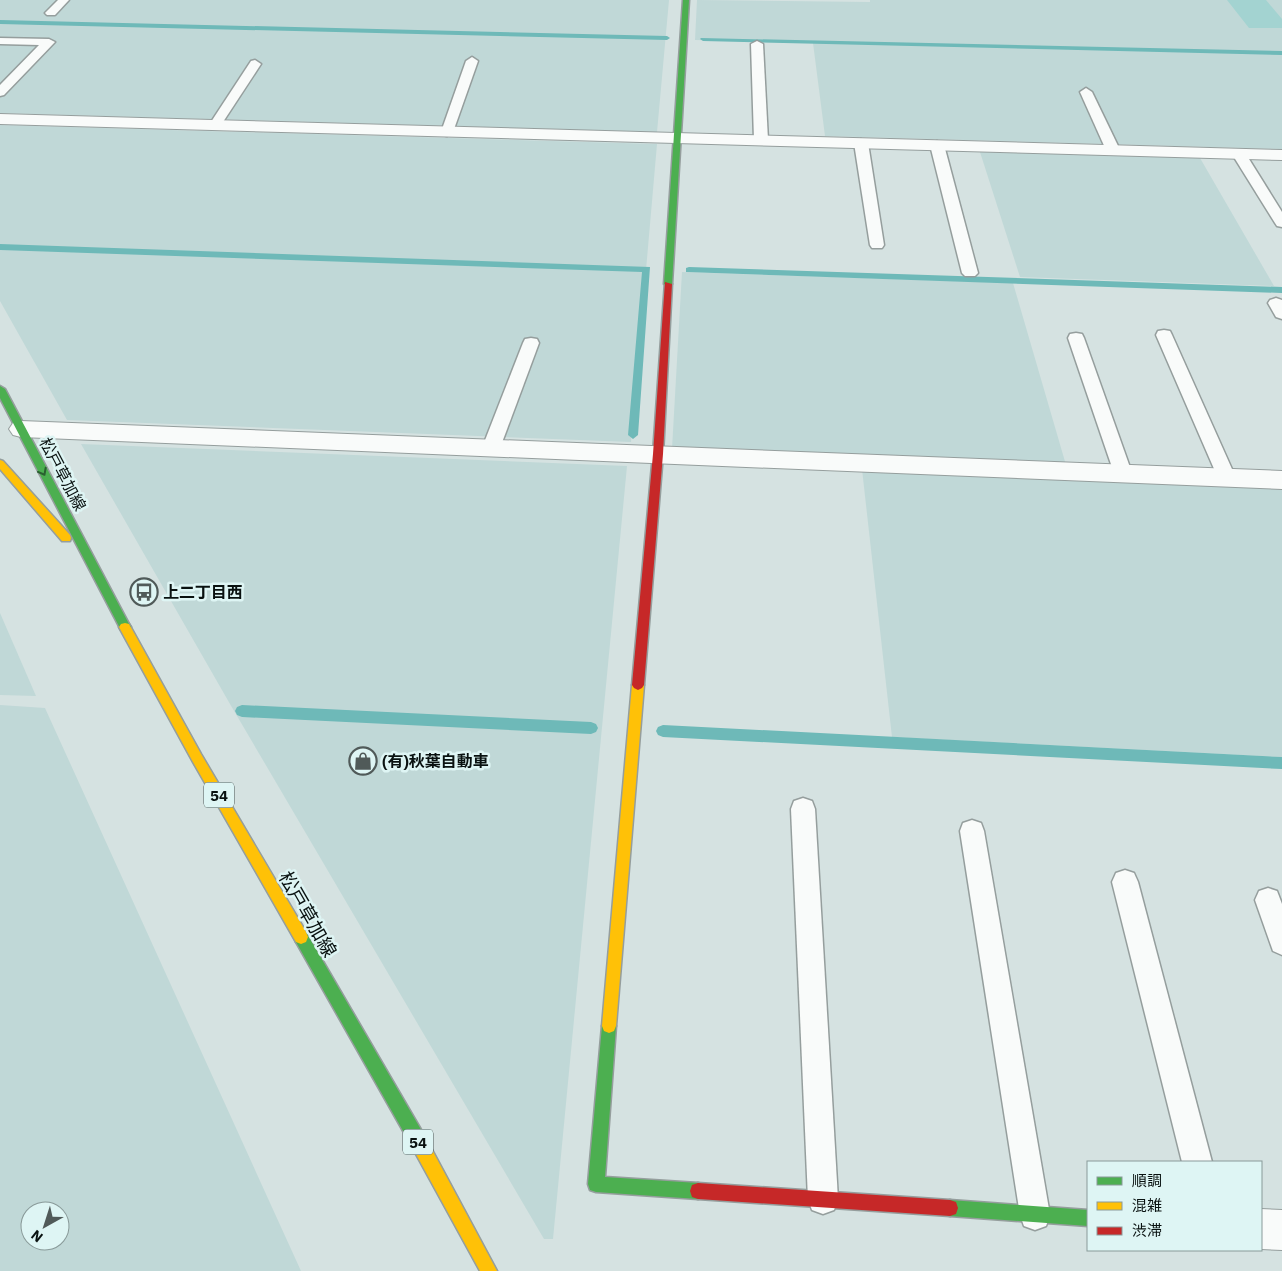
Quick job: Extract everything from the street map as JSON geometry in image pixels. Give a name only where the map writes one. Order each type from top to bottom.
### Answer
[{"type":"street","points":[[686,0],[658,454],[596,1184],[1087,1218]]},
{"type":"street","points":[[0,119],[1282,155]]},
{"type":"street","name":"松戸草加線","points":[[0,389],[96,574],[197,758],[389,1088],[489,1271]]},
{"type":"street","points":[[21,429],[1282,480]]},
{"type":"street","name":"松戸草加線","points":[[0,463],[96,574]]},
{"type":"street","points":[[1262,1229],[1282,1230]]},
{"type":"lane","points":[[51,13],[64,0]]},
{"type":"lane","points":[[0,41],[49,42],[0,92]]},
{"type":"lane","points":[[757,44],[761,140]]},
{"type":"lane","points":[[448,132],[472,61]]},
{"type":"lane","points":[[215,125],[255,64]]},
{"type":"lane","points":[[1086,92],[1113,150]]},
{"type":"lane","points":[[860,143],[877,245]]},
{"type":"lane","points":[[936,145],[970,273]]},
{"type":"lane","points":[[1239,154],[1282,222]]},
{"type":"lane","points":[[1164,335],[1227,478]]},
{"type":"lane","points":[[1076,338],[1124,473]]},
{"type":"lane","points":[[492,448],[531,343]]},
{"type":"lane","points":[[803,809],[823,1199]]},
{"type":"lane","points":[[972,831],[1035,1215]]},
{"type":"lane","points":[[1125,882],[1197,1161]]},
{"type":"lane","points":[[1268,900],[1282,942]]},
{"type":"shaded area","points":[[0,0],[669,0],[657,132],[0,113]]},
{"type":"shaded area","points":[[697,0],[870,2],[870,0],[1282,0],[1282,149],[825,136],[813,43],[695,40]]},
{"type":"shaded area","points":[[1227,0],[1266,0],[1282,19],[1282,28],[1249,28]]},
{"type":"shaded area","points":[[0,125],[657,144],[631,442],[67,420],[0,301]]},
{"type":"shaded area","points":[[980,152],[1200,158],[1274,286],[1020,277]]},
{"type":"shaded area","points":[[682,272],[1013,283],[1066,465],[672,449]]},
{"type":"shaded area","points":[[81,444],[627,466],[553,1239],[544,1239],[230,704]]},
{"type":"shaded area","points":[[862,469],[1282,487],[1282,757],[892,737]]},
{"type":"shaded area","points":[[0,613],[36,696],[0,695]]},
{"type":"shaded area","points":[[0,705],[45,708],[301,1271],[0,1271]]},
{"type":"waterway","points":[[0,22],[667,38]]},
{"type":"waterway","points":[[703,39],[1282,53]]},
{"type":"waterway","points":[[0,247],[647,269],[633,435]]},
{"type":"waterway","points":[[689,270],[1282,290]]},
{"type":"waterway","points":[[242,711],[591,728]]},
{"type":"waterway","points":[[663,731],[1282,763]]},
{"type":"traffic: fast","points":[[668,284],[686,0]]},
{"type":"traffic: fast","points":[[0,389],[125,627]]},
{"type":"traffic: fast","points":[[301,937],[417,1139]]},
{"type":"traffic: fast","points":[[609,1026],[596,1184],[698,1191]]},
{"type":"traffic: fast","points":[[950,1208],[1087,1218]]},
{"type":"traffic: slow","points":[[0,463],[66,538]]},
{"type":"traffic: slow","points":[[125,627],[197,758],[301,937]]},
{"type":"traffic: slow","points":[[609,1026],[638,685]]},
{"type":"traffic: slow","points":[[417,1139],[489,1271]]},
{"type":"traffic: jam","points":[[638,685],[658,454],[668,284]]},
{"type":"traffic: jam","points":[[698,1191],[950,1208]]},
{"type":"place","name":"上二丁目西","points":[[144,592]]},
{"type":"place","name":"(有)秋葉自動車","points":[[363,761]]}]
